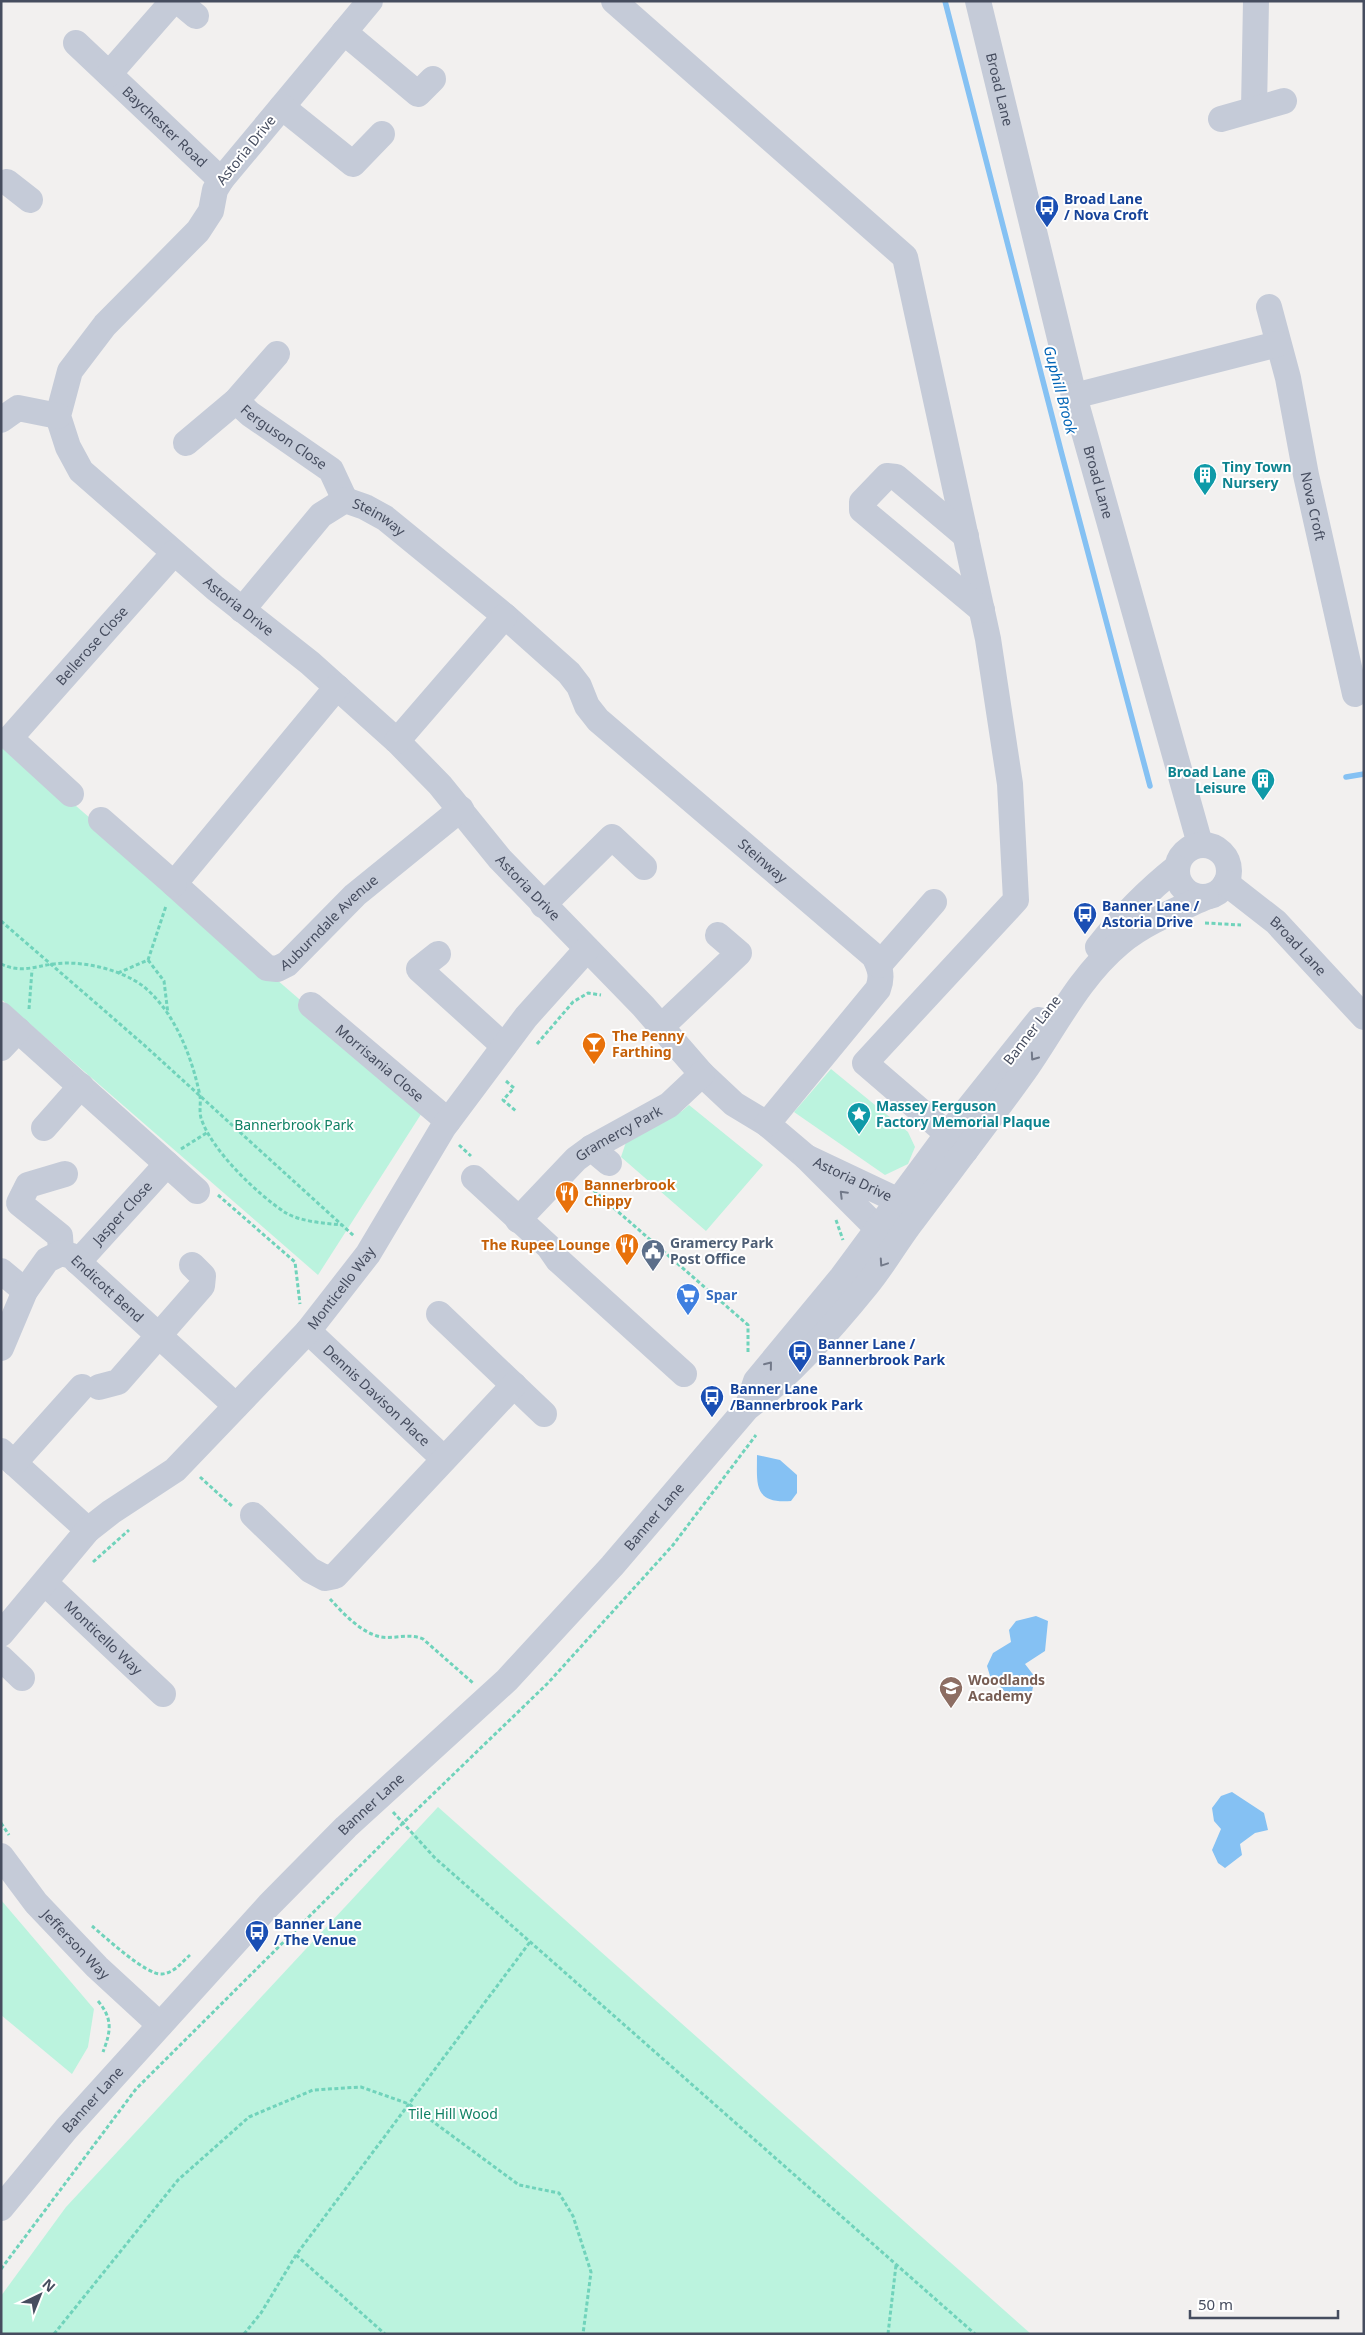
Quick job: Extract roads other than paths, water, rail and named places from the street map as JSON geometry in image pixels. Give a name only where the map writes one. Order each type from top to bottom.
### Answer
[{"type":"street","points":[[109,74],[172,1]]},
{"type":"street","name":"Astoria Drive","points":[[370,1],[220,180],[215,190],[211,211],[198,230],[105,325],[70,371],[58,416],[68,447],[81,472],[174,553],[337,687],[397,741],[461,809],[500,859],[662,1026],[702,1074],[734,1104],[767,1124],[806,1157],[877,1228]]},
{"type":"street","points":[[614,1],[905,257],[982,610],[1010,784],[1016,900],[865,1064],[956,1143]]},
{"type":"street","name":"Broad Lane","points":[[978,1],[1074,396],[1200,844]]},
{"type":"street","points":[[1254,110],[1258,12],[1256,1]]},
{"type":"street","points":[[344,32],[419,94]]},
{"type":"street","name":"Baychester Road","points":[[76,43],[220,180]]},
{"type":"street","points":[[1221,119],[1284,101]]},
{"type":"street","points":[[282,106],[353,164],[382,134]]},
{"type":"street","points":[[3,183],[30,200]]},
{"type":"street","name":"Nova Croft","points":[[1269,307],[1288,378],[1306,475],[1357,667],[1356,694]]},
{"type":"street","points":[[1074,396],[1278,344]]},
{"type":"street","name":"Ferguson Close","points":[[186,442],[236,401],[277,354]]},
{"type":"street","name":"Ferguson Close","points":[[236,401],[250,414],[331,470],[345,500]]},
{"type":"street","points":[[1,420],[18,408],[58,416]]},
{"type":"street","points":[[966,536],[896,477],[887,476],[862,502],[862,510],[982,610]]},
{"type":"street","name":"Steinway","points":[[242,610],[321,515],[345,500],[365,507],[385,518],[505,616],[569,673],[578,686],[587,706],[598,720],[874,956],[879,965]]},
{"type":"street","name":"Bellerose Close","points":[[71,794],[6,734],[174,553]]},
{"type":"street","points":[[397,741],[505,616]]},
{"type":"street","points":[[174,884],[337,687]]},
{"type":"street","name":"Auburndale Avenue","points":[[101,820],[267,968],[278,969],[287,964],[355,895],[461,809]]},
{"type":"street","points":[[543,905],[605,830],[644,867]]},
{"type":"street","points":[[1200,844],[1209,845],[1224,855],[1228,863],[1229,875],[1216,890],[1188,893],[1181,886],[1176,868],[1184,852],[1200,844]]},
{"type":"street","name":"Banner Lane","points":[[1,2208],[67,2128],[128,2080],[160,2025],[269,1905],[346,1827],[507,1680],[563,1621],[748,1408],[773,1388],[848,1307],[867,1285],[908,1207],[1116,925],[1159,882],[1176,868]]},
{"type":"street","name":"Broad Lane","points":[[1216,890],[1276,922],[1364,1017]]},
{"type":"street","name":"Banner Lane","points":[[956,1143],[1046,1040],[1076,990],[1119,943],[1152,921],[1216,890]]},
{"type":"street","points":[[767,1124],[878,989],[882,979],[879,965],[934,902]]},
{"type":"street","points":[[662,1026],[742,955],[718,935]]},
{"type":"street","name":"Monticello Way","points":[[1,1634],[88,1530],[111,1512],[175,1470],[308,1331],[368,1254],[456,1130],[504,1046],[526,1017],[587,949]]},
{"type":"street","points":[[438,954],[419,970],[504,1046]]},
{"type":"street","name":"Morrisania Close","points":[[311,1006],[456,1130]]},
{"type":"street","points":[[7,1031],[81,1086],[197,1191]]},
{"type":"street","name":"Gramercy Park","points":[[518,1220],[568,1168],[600,1156],[669,1105],[702,1074]]},
{"type":"street","points":[[44,1128],[81,1086]]},
{"type":"street","name":"Astoria Drive","points":[[806,1157],[908,1207]]},
{"type":"street","name":"Jasper Close","points":[[70,1258],[167,1164]]},
{"type":"street","points":[[473,1168],[518,1220],[548,1247],[558,1260],[684,1374]]},
{"type":"street","points":[[65,1174],[28,1185],[19,1203],[60,1236],[70,1258]]},
{"type":"street","name":"Banner Lane","points":[[748,1408],[756,1380],[842,1277],[877,1228],[908,1207]]},
{"type":"street","name":"Endicott Bend","points":[[2,1345],[25,1290],[47,1260],[70,1258],[159,1334],[236,1406]]},
{"type":"street","points":[[88,1530],[8,1457],[90,1387],[118,1382],[202,1286],[203,1276],[192,1265]]},
{"type":"street","points":[[1,1271],[25,1290]]},
{"type":"street","points":[[439,1314],[544,1414]]},
{"type":"street","name":"Dennis Davison Place","points":[[308,1331],[444,1459]]},
{"type":"street","points":[[253,1515],[310,1570],[325,1578],[335,1576],[514,1385]]},
{"type":"street","name":"Monticello Way","points":[[45,1583],[163,1694]]},
{"type":"street","points":[[1,1658],[22,1678]]},
{"type":"street","name":"Jefferson Way","points":[[8,1849],[36,1903],[97,1967],[160,2025]]},
{"type":"water","points":[[757,1455],[780,1460],[797,1475],[797,1493],[791,1501],[770,1499],[760,1490],[757,1475]]},
{"type":"water","points":[[1036,1616],[1048,1621],[1045,1651],[1025,1664],[1035,1677],[1031,1697],[1015,1702],[990,1676],[987,1666],[993,1653],[1011,1642],[1009,1630],[1016,1621]]},
{"type":"water","points":[[1232,1792],[1264,1813],[1268,1830],[1255,1833],[1240,1844],[1242,1855],[1225,1868],[1218,1863],[1212,1850],[1221,1829],[1214,1821],[1212,1808],[1221,1796]]},
{"type":"waterway","name":"Guphill Brook","points":[[945,1],[1150,786]]},
{"type":"waterway","name":"Guphill Brook","points":[[1346,777],[1364,774]]},
{"type":"place","name":"Broad Lane / Nova Croft","points":[[1047,228]]},
{"type":"place","name":"Tiny Town Nursery","points":[[1205,496]]},
{"type":"place","name":"Broad Lane Leisure","points":[[1263,801]]},
{"type":"place","name":"Banner Lane / Astoria Drive","points":[[1085,935]]},
{"type":"place","name":"The Penny Farthing","points":[[594,1065]]},
{"type":"place","name":"Massey Ferguson Factory Memorial Plaque","points":[[859,1135]]},
{"type":"place","name":"Bannerbrook Chippy","points":[[567,1214]]},
{"type":"place","name":"The Rupee Lounge","points":[[627,1266]]},
{"type":"place","name":"Gramercy Park Post Office","points":[[653,1272]]},
{"type":"place","name":"Spar","points":[[688,1316]]},
{"type":"place","name":"Banner Lane / Bannerbrook Park","points":[[800,1373]]},
{"type":"place","name":"Banner Lane /Bannerbrook Park","points":[[712,1418]]},
{"type":"place","name":"Woodlands Academy","points":[[951,1709]]},
{"type":"place","name":"Banner Lane / The Venue","points":[[257,1953]]},
{"type":"park label","name":"Bannerbrook Park","points":[[294,1125]]},
{"type":"park label","name":"Tile Hill Wood","points":[[453,2114]]}]
